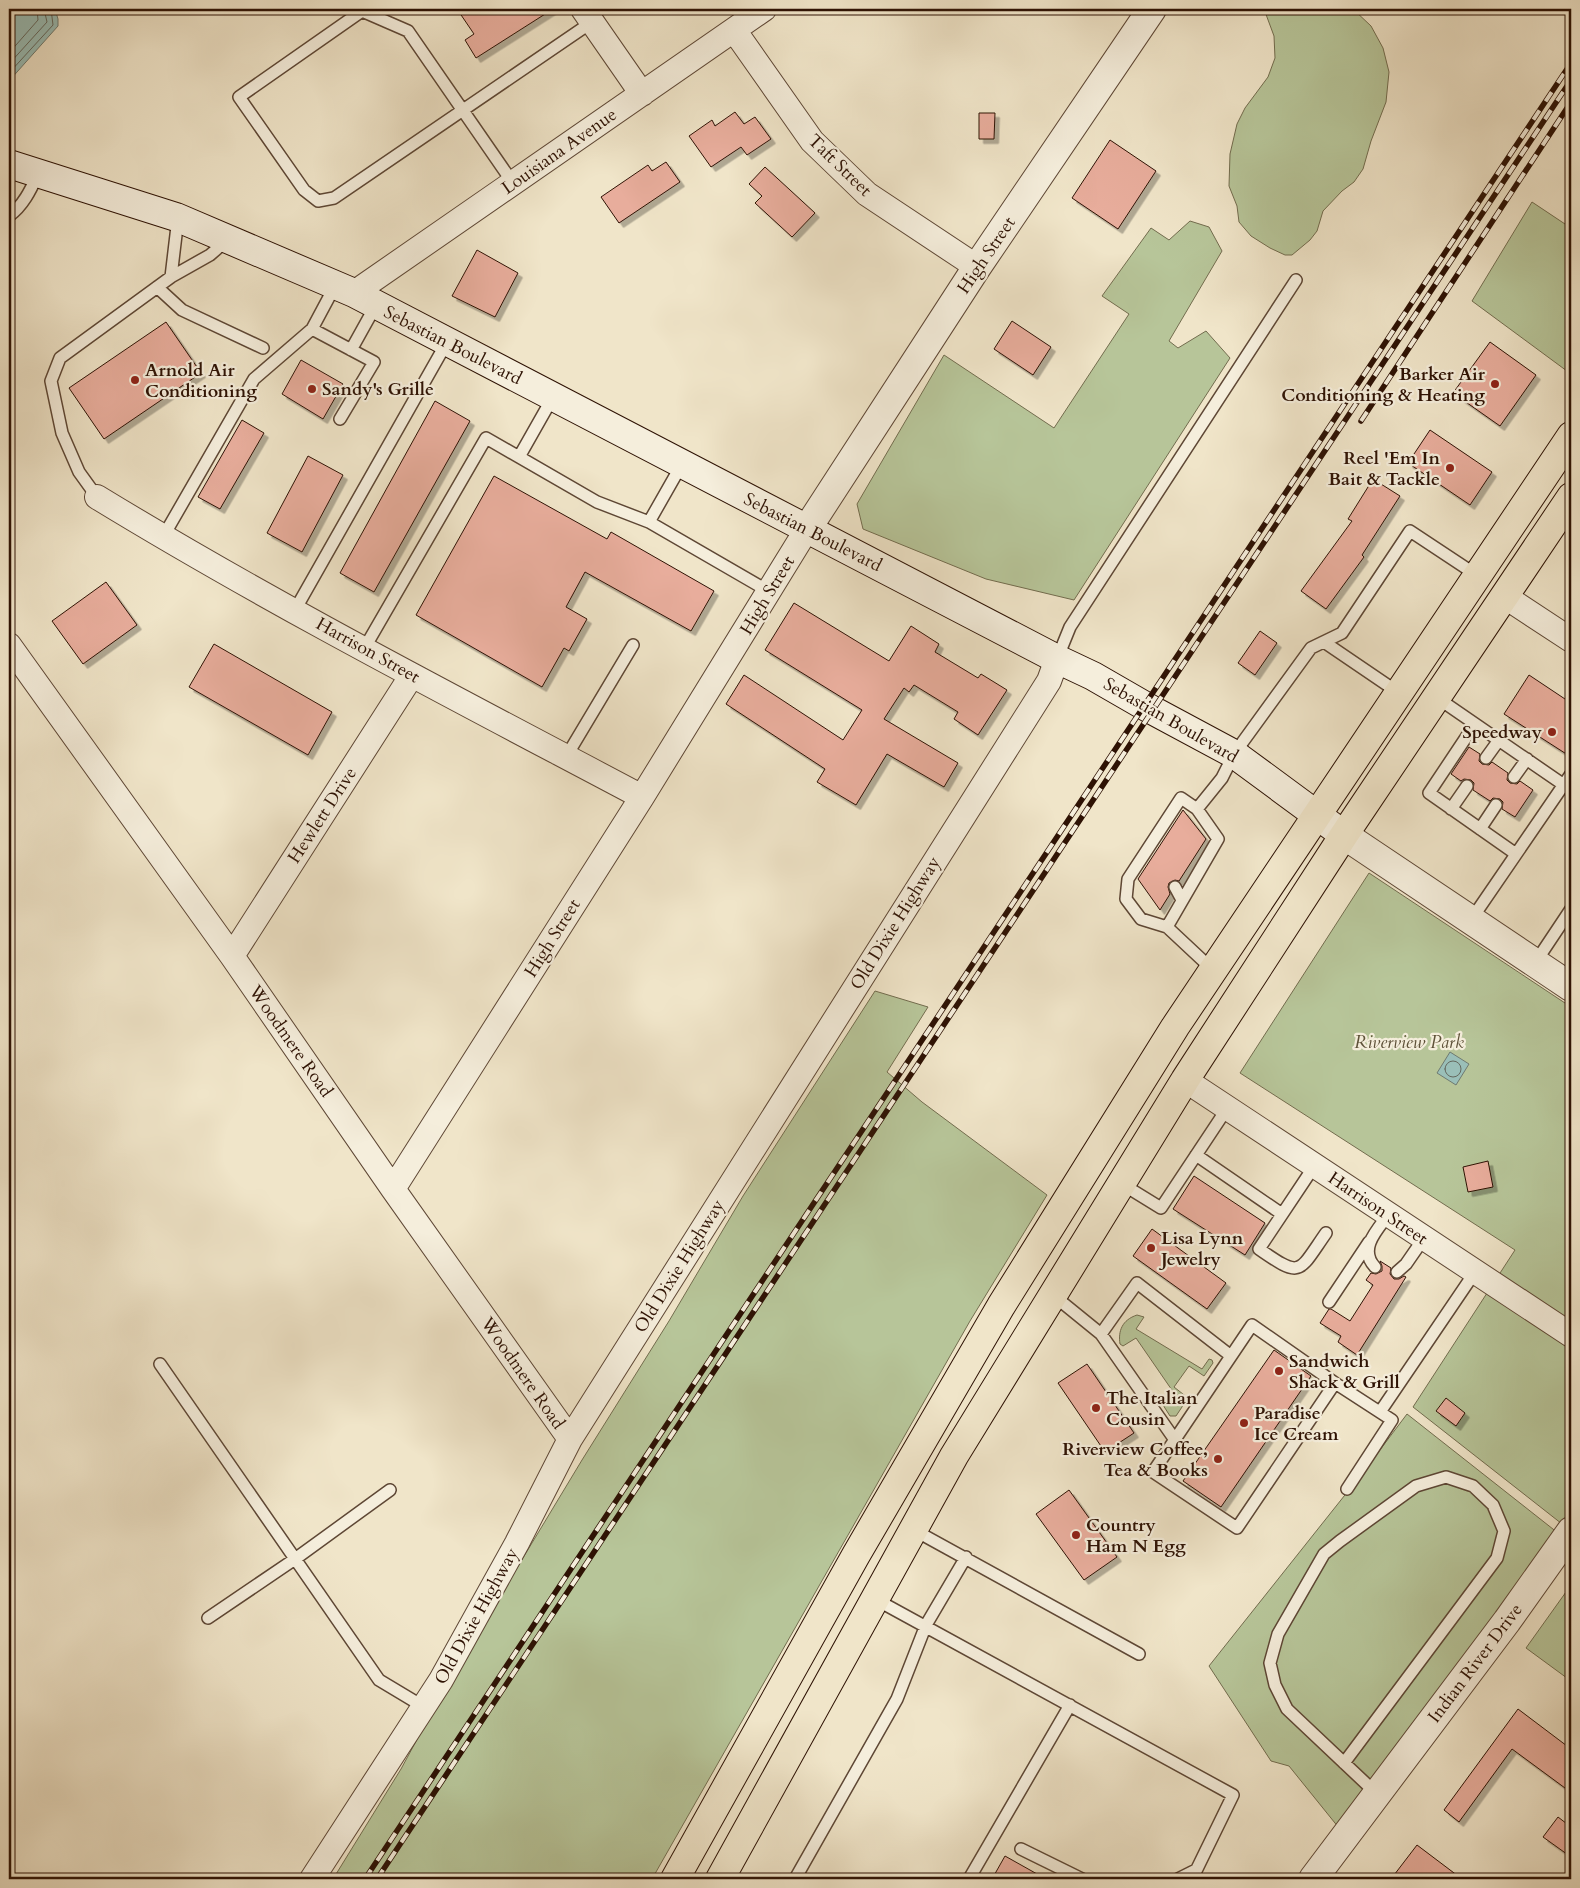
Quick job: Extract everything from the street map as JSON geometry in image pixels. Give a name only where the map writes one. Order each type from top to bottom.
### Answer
[{"type":"main road","name":"High Street","points":[[807,529],[978,267],[1152,9]]},
{"type":"main road","name":"Sebastian Boulevard","points":[[9,164],[39,172],[178,218],[355,295],[1093,676],[1234,754],[1344,835],[1571,987]]},
{"type":"main road","points":[[675,1879],[861,1547],[1001,1306],[1175,1027],[1571,436]]},
{"type":"main road","points":[[720,1879],[954,1456],[1185,1080],[1344,835],[1571,497]]},
{"type":"main road","points":[[1049,1229],[1048,1264],[1054,1294]]},
{"type":"main road","points":[[1001,1306],[1011,1317],[1016,1328],[1017,1354]]},
{"type":"main road","name":"Indian River Drive","points":[[1313,1879],[1507,1621],[1571,1531]]},
{"type":"main road","points":[[694,1879],[806,1674],[815,1630]]},
{"type":"street","name":"Louisiana Avenue","points":[[355,295],[764,9]]},
{"type":"street","points":[[588,16],[642,94]]},
{"type":"street","name":"Taft Street","points":[[734,30],[812,141],[867,194],[978,267]]},
{"type":"street","name":"Harrison Street","points":[[97,497],[163,537],[364,649],[642,797]]},
{"type":"street","name":"High Street","points":[[393,1189],[642,797],[770,592],[807,529]]},
{"type":"street","points":[[1504,596],[1571,640]]},
{"type":"street","name":"Woodmere Road","points":[[9,645],[232,956],[393,1189],[570,1439]]},
{"type":"street","name":"Old Dixie Highway","points":[[312,1879],[441,1680],[507,1560],[570,1439],[1049,681],[1058,659]]},
{"type":"street","name":"Hewlett Drive","points":[[232,956],[412,675]]},
{"type":"street","name":"Harrison Street","points":[[1185,1080],[1571,1335]]},
{"type":"lane","points":[[513,183],[463,110],[408,31],[362,11],[239,97],[304,190],[318,201],[334,198],[463,110],[588,16]]},
{"type":"lane","points":[[9,216],[16,211],[29,194],[39,172]]},
{"type":"lane","points":[[170,277],[178,218]]},
{"type":"lane","points":[[97,497],[79,472],[62,433],[51,381],[60,358],[170,277],[210,256],[227,239]]},
{"type":"lane","points":[[1058,659],[1070,627],[1296,280]]},
{"type":"lane","points":[[156,287],[182,310],[263,348]]},
{"type":"lane","points":[[163,537],[254,379],[355,295]]},
{"type":"lane","points":[[351,350],[355,295]]},
{"type":"lane","points":[[312,329],[374,362],[340,419]]},
{"type":"lane","points":[[295,610],[447,342]]},
{"type":"lane","points":[[519,457],[553,397]]},
{"type":"lane","points":[[364,649],[486,438],[597,502],[649,522],[770,592]]},
{"type":"lane","points":[[649,522],[682,464]]},
{"type":"lane","points":[[1197,809],[1222,778],[1234,754],[1311,648],[1342,633],[1410,531],[1478,576]]},
{"type":"lane","points":[[1324,642],[1399,693]]},
{"type":"lane","points":[[566,756],[633,645]]},
{"type":"lane","points":[[1436,697],[1564,785]]},
{"type":"lane","points":[[1476,724],[1429,793],[1516,854]]},
{"type":"lane","points":[[1486,758],[1499,740]]},
{"type":"lane","points":[[1514,777],[1527,759]]},
{"type":"lane","points":[[1470,920],[1571,774]]},
{"type":"lane","points":[[1451,809],[1467,786]]},
{"type":"lane","points":[[1167,927],[1182,900],[1194,867],[1218,839],[1197,809],[1181,798],[1167,827],[1151,852],[1128,878],[1126,899],[1141,919],[1167,927],[1213,970]]},
{"type":"lane","points":[[1480,829],[1496,805]]},
{"type":"lane","points":[[1175,887],[1182,900]]},
{"type":"lane","points":[[1535,962],[1571,910]]},
{"type":"lane","points":[[1122,1184],[1161,1208],[1228,1107]]},
{"type":"lane","points":[[1196,1155],[1282,1214]]},
{"type":"lane","points":[[1315,1165],[1259,1249],[1283,1266],[1294,1269],[1303,1266],[1326,1233]]},
{"type":"lane","points":[[1329,1302],[1389,1214]]},
{"type":"lane","points":[[1397,1272],[1406,1264],[1424,1238]]},
{"type":"lane","points":[[1369,1242],[1367,1254],[1374,1267]]},
{"type":"lane","points":[[1380,1412],[1475,1272]]},
{"type":"lane","points":[[1101,1334],[1137,1283],[1232,1356]]},
{"type":"lane","points":[[1054,1294],[1101,1334],[1175,1440]]},
{"type":"lane","points":[[1335,1383],[1237,1528],[1153,1472],[1252,1325],[1392,1420],[1347,1489]]},
{"type":"lane","points":[[160,1364],[379,1680],[424,1707]]},
{"type":"lane","points":[[1344,1763],[1497,1558],[1504,1531],[1493,1505],[1474,1486],[1446,1477],[1416,1486],[1340,1541],[1324,1554],[1278,1634],[1270,1662],[1275,1685],[1287,1709],[1344,1763],[1377,1794]]},
{"type":"lane","points":[[208,1618],[295,1559],[390,1490]]},
{"type":"lane","points":[[914,1530],[1139,1654]]},
{"type":"lane","points":[[795,1879],[898,1699],[926,1626],[966,1558]]},
{"type":"lane","points":[[875,1599],[1233,1795],[1194,1875],[1178,1879]]},
{"type":"lane","points":[[969,1879],[1070,1705]]},
{"type":"lane","points":[[1021,1849],[1082,1879]]},
{"type":"green space","points":[[1264,9],[1353,9],[1371,26],[1383,48],[1389,72],[1386,102],[1371,141],[1363,169],[1354,182],[1342,191],[1323,211],[1317,231],[1310,240],[1292,255],[1285,255],[1251,236],[1239,222],[1237,206],[1229,186],[1230,154],[1237,124],[1245,108],[1268,77],[1275,58],[1274,36]]},
{"type":"green space","points":[[1532,202],[1571,228],[1571,374],[1472,301]]},
{"type":"green space","points":[[1190,221],[1209,227],[1222,251],[1169,341],[1178,348],[1206,331],[1230,358],[1074,600],[986,579],[863,529],[857,504],[944,355],[1054,428],[1129,314],[1102,296],[1151,228],[1169,240]]},
{"type":"green space","name":"Riverview Park","points":[[1369,873],[1571,1007],[1571,1531],[1413,1407],[1515,1250],[1240,1073]]},
{"type":"green space","points":[[875,991],[928,1007],[887,1072],[922,1102],[1047,1195],[970,1321],[652,1879],[333,1879],[401,1769],[503,1591],[669,1321],[743,1196]]},
{"type":"green space","points":[[1137,1315],[1144,1317],[1136,1329],[1202,1369],[1209,1359],[1212,1360],[1213,1363],[1204,1376],[1189,1366],[1174,1387],[1188,1398],[1176,1416],[1170,1416],[1163,1405],[1176,1396],[1136,1338],[1123,1346],[1120,1344],[1122,1326]]},
{"type":"green space","points":[[1407,1414],[1558,1533],[1339,1828],[1289,1766],[1271,1761],[1209,1666]]},
{"type":"green space","points":[[1571,1585],[1571,1681],[1526,1648]]},
{"type":"water","points":[[9,9],[55,9],[58,26],[9,81]]},
{"type":"water","points":[[1450,1052],[1469,1064],[1456,1085],[1437,1073]]},
{"type":"building","points":[[457,9],[553,9],[476,58],[465,40],[474,34]]},
{"type":"building","points":[[735,112],[744,124],[755,117],[771,139],[747,155],[741,147],[711,167],[689,136],[712,120],[715,126]]},
{"type":"building","points":[[979,113],[995,113],[994,139],[979,139]]},
{"type":"building","points":[[1110,140],[1156,171],[1118,229],[1072,198]]},
{"type":"building","points":[[666,162],[680,182],[619,223],[601,197],[648,165],[652,171]]},
{"type":"building","points":[[765,167],[815,213],[792,237],[755,203],[762,196],[749,184]]},
{"type":"building","points":[[477,250],[518,273],[495,317],[452,296]]},
{"type":"building","points":[[1012,321],[1051,347],[1033,375],[994,349]]},
{"type":"building","name":"Arnold Air Conditioning","points":[[166,322],[201,373],[104,439],[69,388]]},
{"type":"building","name":"Barker Air Conditioning & Heating","points":[[1490,342],[1536,375],[1500,426],[1453,393]]},
{"type":"building","name":"Sandy's Grille","points":[[301,360],[343,384],[323,419],[282,394]]},
{"type":"building","points":[[435,401],[470,421],[374,592],[340,573]]},
{"type":"building","points":[[242,420],[264,433],[220,509],[198,497]]},
{"type":"building","name":"Reel 'Em In Bait & Tackle","points":[[1430,430],[1492,472],[1470,505],[1408,463]]},
{"type":"building","points":[[308,456],[343,475],[302,552],[267,533]]},
{"type":"building","points":[[494,476],[607,539],[611,532],[714,591],[691,631],[585,572],[566,607],[587,619],[569,651],[564,648],[542,687],[416,615]]},
{"type":"building","points":[[1373,479],[1400,496],[1362,555],[1364,557],[1326,609],[1301,591],[1352,521],[1348,519]]},
{"type":"building","points":[[106,582],[137,625],[83,664],[52,621]]},
{"type":"building","points":[[794,603],[889,661],[911,626],[939,644],[935,652],[978,678],[981,674],[1007,690],[978,735],[954,719],[958,712],[914,685],[909,692],[904,688],[884,719],[958,763],[944,787],[887,754],[856,805],[817,782],[825,769],[726,704],[744,675],[843,740],[862,710],[765,650]]},
{"type":"building","points":[[1260,631],[1277,643],[1255,675],[1238,663]]},
{"type":"building","points":[[214,644],[332,712],[308,755],[189,687]]},
{"type":"building","name":"Speedway","points":[[1529,675],[1571,703],[1571,757],[1504,714]]},
{"type":"building","name":"Speedway","points":[[1469,747],[1480,754],[1479,761],[1482,764],[1489,765],[1492,762],[1508,773],[1507,780],[1510,783],[1517,784],[1520,781],[1533,790],[1515,817],[1502,809],[1503,802],[1500,799],[1493,798],[1490,801],[1473,790],[1474,783],[1471,780],[1464,779],[1461,781],[1451,774]]},
{"type":"building","points":[[1183,810],[1206,839],[1179,881],[1175,880],[1169,883],[1170,894],[1160,910],[1138,879]]},
{"type":"building","points":[[1488,1161],[1493,1187],[1468,1192],[1463,1167]]},
{"type":"building","points":[[1194,1176],[1265,1223],[1245,1255],[1173,1209]]},
{"type":"building","points":[[1152,1229],[1226,1283],[1207,1309],[1133,1256]]},
{"type":"building","points":[[1380,1261],[1391,1268],[1390,1274],[1394,1279],[1406,1277],[1357,1355],[1338,1342],[1341,1336],[1320,1323],[1329,1309],[1350,1321],[1373,1285],[1366,1280],[1371,1273],[1376,1274],[1382,1271]]},
{"type":"building","points":[[1274,1350],[1311,1376],[1221,1507],[1183,1481]]},
{"type":"building","name":"The Italian Cousin","points":[[1087,1364],[1134,1433],[1105,1452],[1058,1383]]},
{"type":"building","points":[[1446,1398],[1465,1413],[1456,1426],[1436,1411]]},
{"type":"building","name":"Country Ham N Egg","points":[[1069,1490],[1117,1557],[1084,1580],[1036,1514]]},
{"type":"building","points":[[1518,1709],[1571,1749],[1571,1781],[1565,1788],[1512,1749],[1459,1822],[1444,1810]]},
{"type":"building","points":[[1558,1817],[1571,1827],[1571,1857],[1543,1837]]},
{"type":"building","points":[[1417,1845],[1462,1879],[1391,1879]]},
{"type":"building","points":[[1005,1856],[1046,1879],[992,1879]]},
{"type":"railway","points":[[365,1879],[1571,63]]},
{"type":"railway","points":[[377,1879],[1571,80]]},
{"type":"railway","points":[[1361,421],[1571,102]]},
{"type":"place","name":"Arnold Air Conditioning","points":[[135,380]]},
{"type":"place","name":"Barker Air Conditioning & Heating","points":[[1495,384]]},
{"type":"place","name":"Sandy's Grille","points":[[312,389]]},
{"type":"place","name":"Reel 'Em In Bait & Tackle","points":[[1450,468]]},
{"type":"place","name":"Speedway","points":[[1552,732]]},
{"type":"place","name":"Lisa Lynn Jewelry","points":[[1151,1248]]},
{"type":"place","name":"Sandwich Shack & Grill","points":[[1279,1371]]},
{"type":"place","name":"The Italian Cousin","points":[[1096,1408]]},
{"type":"place","name":"Paradise Ice Cream","points":[[1244,1423]]},
{"type":"place","name":"Riverview Coffee, Tea & Books","points":[[1218,1459]]},
{"type":"place","name":"Country Ham N Egg","points":[[1076,1535]]}]
